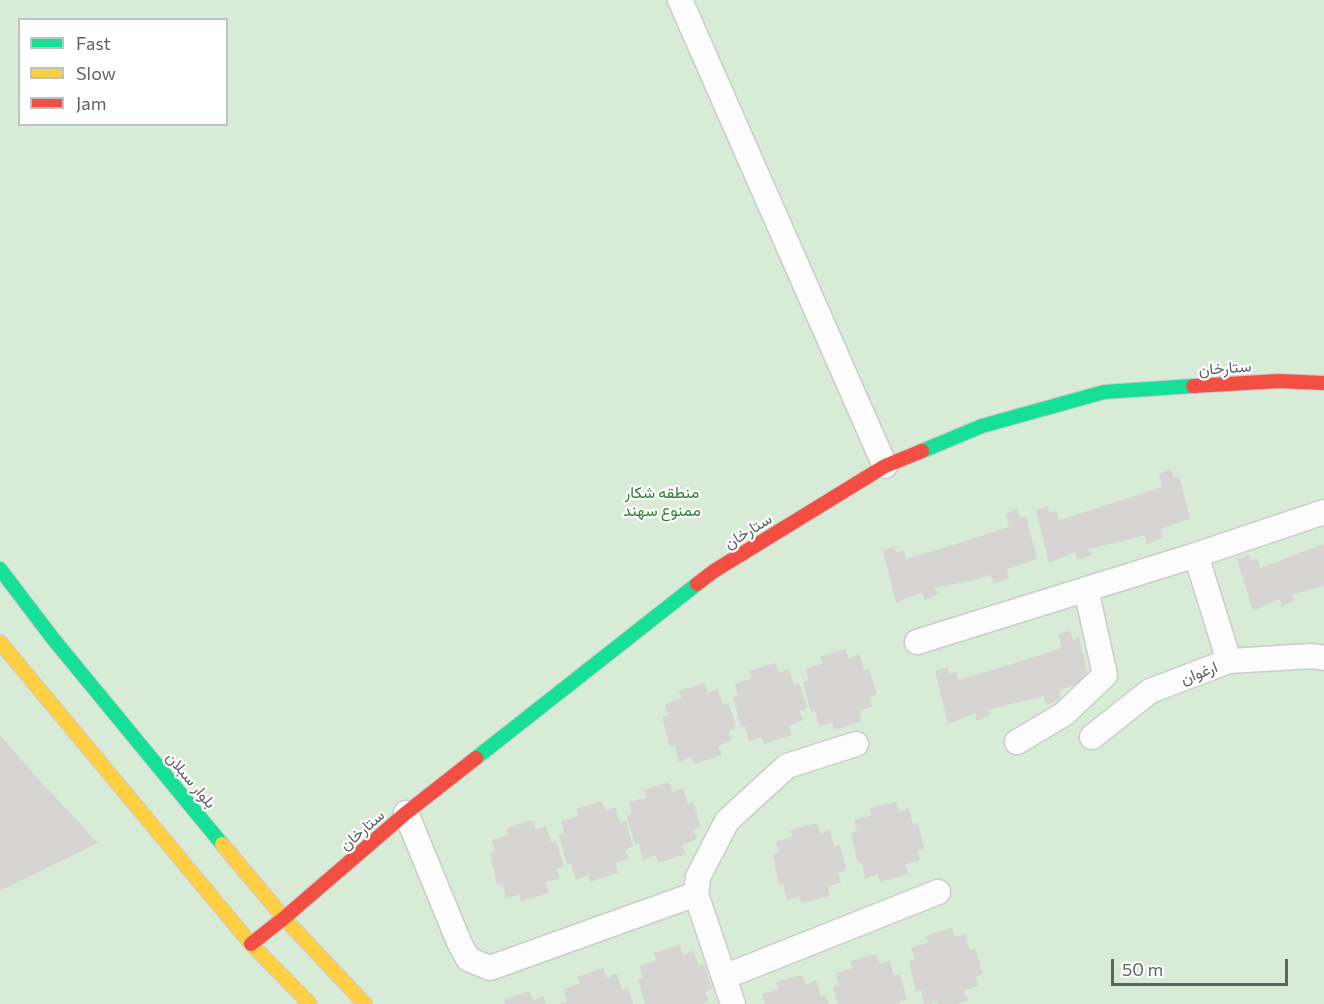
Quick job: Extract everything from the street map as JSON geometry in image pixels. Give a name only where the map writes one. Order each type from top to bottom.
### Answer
[{"type":"street","points":[[680,0],[885,466]]},
{"type":"street","name":"ستارخان","points":[[251,944],[406,813],[714,571],[885,466],[982,426],[1104,392],[1279,381],[1324,383]]},
{"type":"street","points":[[917,642],[1196,555],[1324,512]]},
{"type":"street","points":[[1196,555],[1229,661]]},
{"type":"street","name":"بلوار سبلان","points":[[0,569],[54,640],[284,918],[365,1004]]},
{"type":"street","points":[[1017,742],[1064,714],[1105,675],[1086,589]]},
{"type":"street","points":[[0,642],[251,944],[310,1004]]},
{"type":"street","name":"ارغوان","points":[[1092,737],[1150,692],[1229,661],[1312,656],[1324,658]]},
{"type":"street","points":[[733,1004],[696,894],[698,877],[727,821],[787,766],[856,744]]},
{"type":"street","points":[[406,813],[468,959],[490,968],[696,894]]},
{"type":"street","points":[[724,976],[938,892]]},
{"type":"green space","name":"منطقه شکار ممنوع سهند","points":[[0,0],[1324,0],[1324,1004],[0,1004]]},
{"type":"building","points":[[1170,468],[1174,478],[1179,476],[1190,519],[1160,529],[1163,538],[1147,544],[1145,535],[1088,549],[1092,555],[1078,560],[1075,552],[1049,563],[1036,510],[1048,506],[1049,512],[1057,511],[1059,520],[1162,487],[1159,474]]},
{"type":"building","points":[[1017,508],[1020,518],[1026,516],[1037,559],[1007,569],[1009,578],[994,584],[991,575],[934,588],[939,594],[924,600],[922,592],[896,603],[883,550],[895,546],[896,552],[904,551],[906,559],[956,544],[1009,527],[1006,514]]},
{"type":"building","points":[[1324,544],[1324,586],[1291,595],[1295,600],[1282,607],[1279,599],[1253,611],[1237,559],[1249,555],[1250,560],[1258,559],[1260,568]]},
{"type":"building","points":[[1070,630],[1073,640],[1079,637],[1089,681],[1059,690],[1062,699],[1046,705],[1044,696],[987,710],[991,715],[977,721],[975,713],[948,724],[935,671],[948,667],[949,673],[957,672],[958,680],[1009,665],[1062,648],[1058,635]]},
{"type":"building","points":[[845,649],[849,659],[859,654],[864,670],[869,669],[877,694],[869,697],[873,706],[859,711],[862,721],[834,730],[832,722],[819,727],[815,711],[811,712],[803,682],[809,680],[805,669],[823,663],[819,657]]},
{"type":"building","points":[[775,663],[779,673],[789,669],[794,685],[799,684],[807,708],[799,711],[803,720],[788,726],[792,735],[764,744],[762,737],[749,742],[745,726],[741,727],[733,697],[738,695],[735,684],[752,678],[749,671]]},
{"type":"building","points":[[705,683],[708,693],[718,689],[723,705],[729,703],[736,728],[729,731],[732,740],[718,746],[722,755],[694,764],[692,757],[679,762],[675,746],[670,747],[662,717],[668,715],[665,704],[682,698],[678,691]]},
{"type":"building","points":[[0,735],[98,843],[0,891]]},
{"type":"building","points":[[669,782],[673,792],[683,788],[688,804],[693,802],[701,827],[693,830],[697,839],[682,845],[686,854],[658,863],[656,855],[643,860],[639,844],[635,845],[627,816],[632,814],[629,802],[647,797],[643,790]]},
{"type":"building","points":[[602,801],[606,811],[615,807],[620,823],[626,821],[633,846],[625,850],[629,858],[615,864],[618,873],[590,882],[588,875],[576,880],[571,863],[567,865],[559,835],[565,833],[561,821],[579,816],[576,809]]},
{"type":"building","points":[[896,802],[899,812],[909,808],[913,825],[918,823],[924,848],[917,851],[920,860],[905,865],[909,874],[880,882],[878,874],[865,879],[862,862],[858,863],[851,833],[857,831],[854,820],[872,815],[869,808]]},
{"type":"building","points":[[532,820],[536,830],[546,826],[551,842],[556,841],[564,866],[556,869],[560,878],[545,883],[549,893],[521,901],[519,894],[506,899],[502,883],[497,884],[490,854],[495,852],[492,840],[509,835],[506,828]]},
{"type":"building","points":[[817,823],[820,834],[830,830],[834,846],[840,845],[846,870],[838,873],[841,882],[827,887],[830,896],[801,903],[799,896],[787,901],[783,884],[779,885],[773,854],[779,853],[776,841],[793,837],[790,830]]},
{"type":"building","points":[[952,928],[955,938],[965,934],[970,950],[975,948],[983,973],[975,977],[979,985],[964,991],[968,1000],[956,1004],[938,1004],[937,1001],[924,1004],[921,990],[916,991],[909,961],[915,959],[911,948],[929,942],[925,936]]},
{"type":"building","points":[[679,945],[683,955],[693,950],[699,966],[704,964],[712,989],[705,992],[709,1001],[702,1004],[645,1004],[638,980],[643,977],[639,966],[657,960],[653,953]]},
{"type":"building","points":[[876,954],[880,964],[889,960],[894,976],[900,974],[907,999],[899,1002],[900,1004],[838,1004],[833,987],[839,985],[836,973],[853,968],[850,961]]},
{"type":"building","points":[[603,968],[607,978],[617,973],[622,990],[628,987],[633,1004],[559,1004],[567,1001],[564,989],[581,983],[577,977]]},
{"type":"building","points":[[802,975],[806,985],[816,980],[821,996],[826,995],[829,1004],[765,1004],[762,994],[779,989],[776,982]]},
{"type":"building","points":[[529,991],[534,1001],[543,996],[546,1004],[506,1004],[503,1000]]},
{"type":"traffic: fast","points":[[922,451],[982,426],[1104,392],[1193,386]]},
{"type":"traffic: fast","points":[[0,569],[54,640],[222,844]]},
{"type":"traffic: fast","points":[[476,758],[697,584]]},
{"type":"traffic: slow","points":[[0,642],[251,944],[310,1004]]},
{"type":"traffic: slow","points":[[222,844],[284,918],[365,1004]]},
{"type":"traffic: jam","points":[[1193,386],[1279,381],[1324,383]]},
{"type":"traffic: jam","points":[[697,584],[714,571],[885,466],[922,451]]},
{"type":"traffic: jam","points":[[251,944],[406,813],[476,758]]}]
